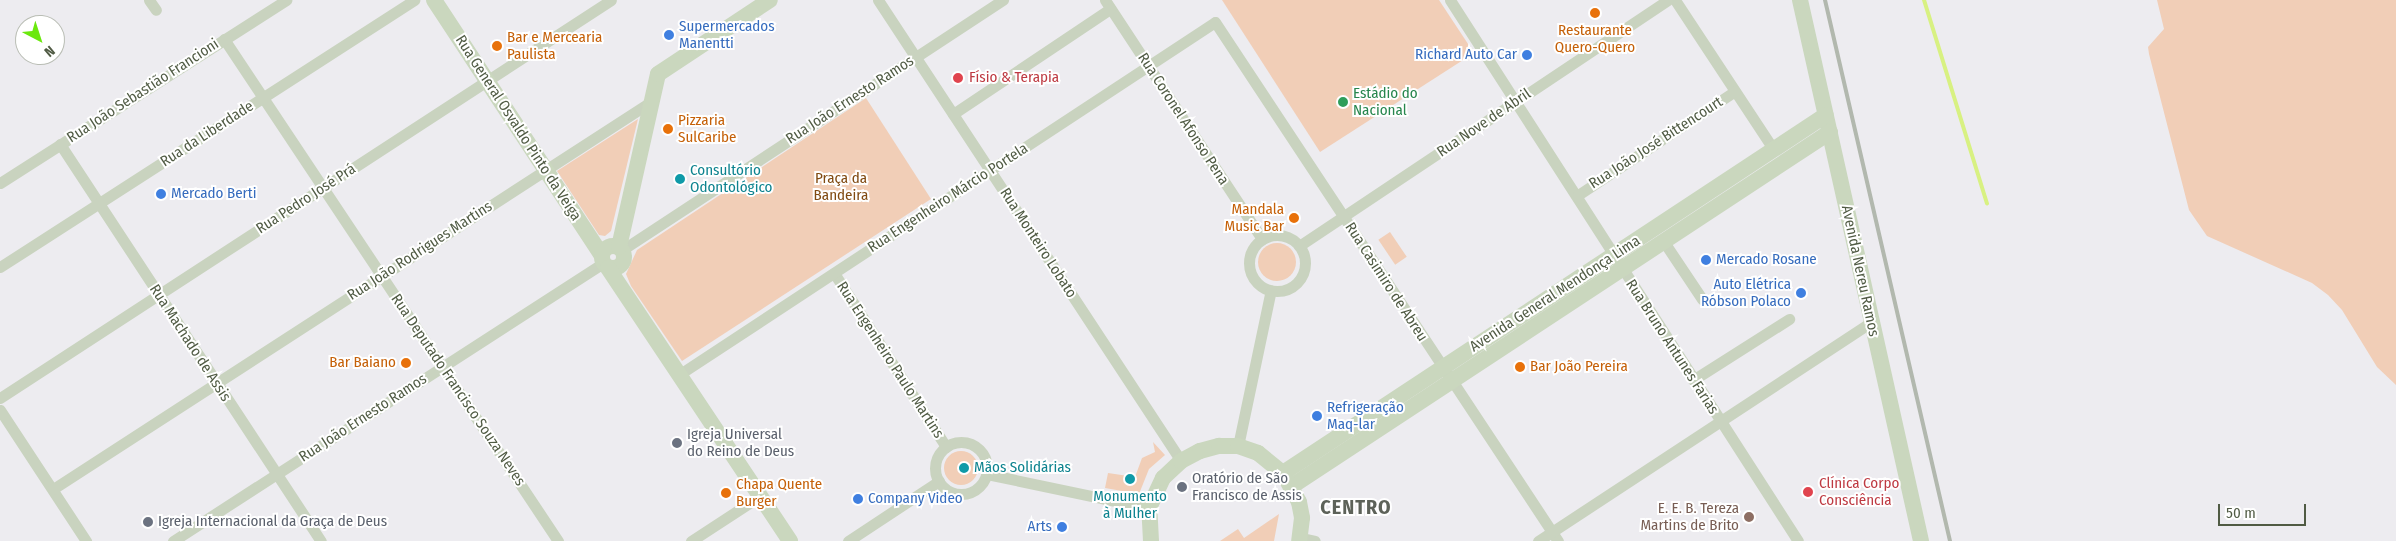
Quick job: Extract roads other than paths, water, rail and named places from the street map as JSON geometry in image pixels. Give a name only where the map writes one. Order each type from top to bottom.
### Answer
[{"type":"street","points":[[149,0],[156,10]]},
{"type":"street","name":"Rua João Sebastião Francioni","points":[[0,183],[286,0]]},
{"type":"street","name":"Rua da Liberdade","points":[[0,267],[414,0]]},
{"type":"street","name":"Rua General Osvaldo Pinto da Veiga","points":[[434,0],[546,170],[613,258],[622,286],[790,541]]},
{"type":"street","name":"Rua Pedro José Prá","points":[[0,398],[611,0]]},
{"type":"street","points":[[613,258],[658,74],[770,0]]},
{"type":"street","name":"Rua Monteiro Lobato","points":[[878,0],[1181,460]]},
{"type":"street","name":"Rua João Ernesto Ramos","points":[[173,541],[613,258],[1003,0]]},
{"type":"street","name":"Rua Bruno Antunes Farias","points":[[1450,0],[1616,254],[1622,270],[1798,541]]},
{"type":"street","name":"Rua Nove de Abril","points":[[1299,246],[1668,0]]},
{"type":"street","points":[[1675,0],[1774,150]]},
{"type":"street","name":"Avenida Nereu Ramos","points":[[1800,0],[1921,541]]},
{"type":"street","points":[[953,114],[1108,4]]},
{"type":"street","name":"Rua Coronel Afonso Pena","points":[[1108,4],[1262,239]]},
{"type":"street","name":"Rua Engenheiro Márcio Portela","points":[[680,374],[1215,22]]},
{"type":"street","name":"Rua Casimiro de Abreu","points":[[1215,22],[1555,536]]},
{"type":"street","name":"Rua Deputado Francisco Souza Neves","points":[[224,39],[558,541]]},
{"type":"street","name":"Rua João José Bittencourt","points":[[1578,195],[1735,91]]},
{"type":"street","name":"Rua João Rodrigues Martins","points":[[53,489],[652,100]]},
{"type":"street","name":"Avenida General Mendonça Lima","points":[[1288,480],[1448,374],[1616,254],[1826,115]]},
{"type":"street","name":"Avenida General Mendonça Lima","points":[[1448,374],[1622,270],[1830,132]]},
{"type":"street","name":"Rua Machado de Assis","points":[[60,144],[321,541]]},
{"type":"street","points":[[1279,235],[1299,246],[1304,262],[1299,279],[1285,290],[1271,290],[1259,284],[1250,269],[1252,251],[1262,239],[1279,235]]},
{"type":"street","points":[[1664,242],[1702,299]]},
{"type":"street","name":"Rua Engenheiro Paulo Martins","points":[[834,273],[946,447]]},
{"type":"street","points":[[1238,446],[1271,290]]},
{"type":"street","points":[[1694,380],[1789,319]]},
{"type":"street","points":[[1538,541],[1555,536],[1720,421],[1872,322]]},
{"type":"street","points":[[0,410],[86,541]]},
{"type":"street","points":[[961,442],[976,446],[986,458],[987,474],[979,487],[965,494],[950,491],[939,481],[936,462],[946,447],[961,442]]},
{"type":"street","points":[[1151,541],[1149,508],[1163,478],[1181,460],[1200,450],[1238,446],[1273,462],[1288,480],[1300,502],[1305,540]]},
{"type":"street","points":[[987,474],[1149,508]]},
{"type":"street","points":[[848,541],[939,481]]},
{"type":"street","points":[[691,541],[760,496]]},
{"type":"waterway","points":[[1924,0],[1987,203]]},
{"type":"railway","points":[[1825,0],[1950,541]]},
{"type":"place","name":"Restaurante Quero-Quero","points":[[1595,13]]},
{"type":"place","name":"Supermercados Manentti","points":[[669,35]]},
{"type":"place","name":"Bar e Mercearia Paulista","points":[[497,46]]},
{"type":"place","name":"Richard Auto Car","points":[[1527,55]]},
{"type":"place","name":"Físio & Terapia","points":[[958,78]]},
{"type":"place","name":"Estádio do Nacional","points":[[1343,102]]},
{"type":"place","name":"Pizzaria SulCaribe","points":[[668,129]]},
{"type":"place","name":"Consultório Odontológico","points":[[680,179]]},
{"type":"place","name":"Mercado Berti","points":[[161,194]]},
{"type":"place","name":"Mandala Music Bar","points":[[1294,218]]},
{"type":"place","name":"Mercado Rosane","points":[[1706,260]]},
{"type":"place","name":"Auto Elétrica Róbson Polaco","points":[[1801,293]]},
{"type":"place","name":"Bar Baiano","points":[[406,363]]},
{"type":"place","name":"Bar João Pereira","points":[[1520,367]]},
{"type":"place","name":"Refrigeração Maq-lar","points":[[1317,416]]},
{"type":"place","name":"Igreja Universal do Reino de Deus","points":[[677,443]]},
{"type":"place","name":"Mãos Solidárias","points":[[964,468]]},
{"type":"place","name":"Monumento à Mulher","points":[[1130,479]]},
{"type":"place","name":"Oratório de São Francisco de Assis","points":[[1182,487]]},
{"type":"place","name":"Clínica Corpo Consciência","points":[[1808,492]]},
{"type":"place","name":"Chapa Quente Burger","points":[[726,493]]},
{"type":"place","name":"Company Video","points":[[858,499]]},
{"type":"place","name":"E. E. B. Tereza Martins de Brito","points":[[1749,517]]},
{"type":"place","name":"Igreja Internacional da Graça de Deus","points":[[148,522]]},
{"type":"place","name":"Arts","points":[[1062,527]]},
{"type":"district","name":"CENTRO","points":[[1356,507]]},
{"type":"park label","name":"Praça da Bandeira","points":[[841,186]]}]
